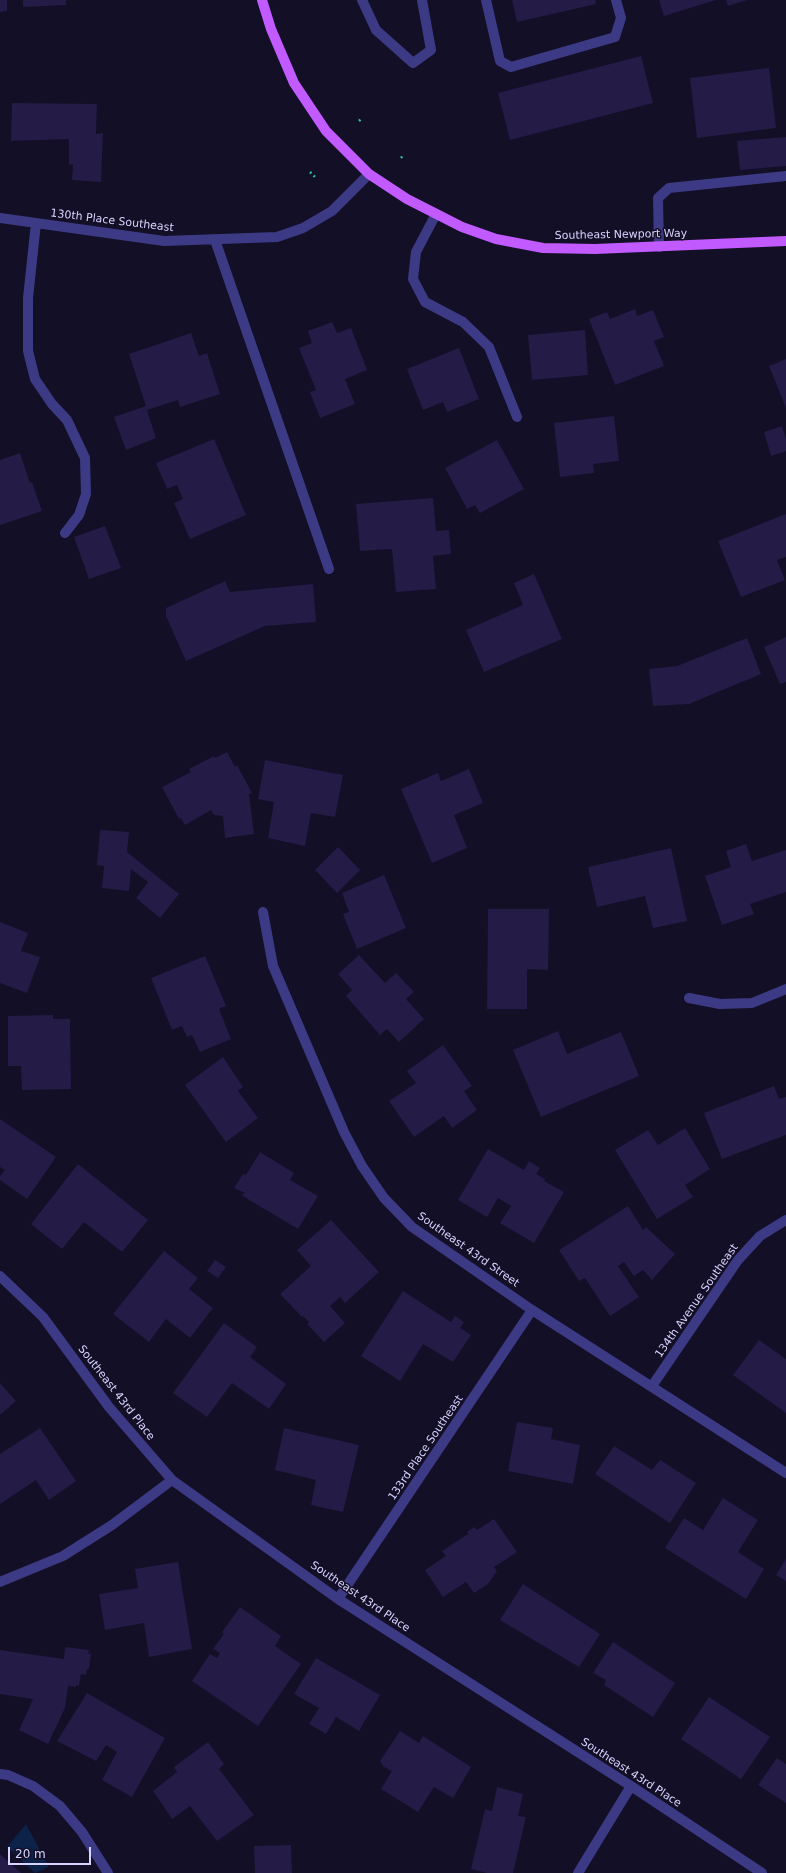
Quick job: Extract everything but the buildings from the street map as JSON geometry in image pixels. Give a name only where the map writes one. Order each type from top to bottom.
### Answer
[{"type":"main road","name":"Southeast Newport Way","points":[[262,0],[271,29],[294,83],[326,131],[369,174],[406,199],[462,227],[496,239],[543,248],[595,249],[786,241]]},
{"type":"street","points":[[362,0],[376,30],[413,63],[431,50],[422,0]]},
{"type":"street","points":[[486,0],[500,61],[511,67],[615,37],[621,18],[616,0]]},
{"type":"street","name":"130th Place Southeast","points":[[0,218],[164,241],[276,237],[303,228],[332,211],[369,174]]},
{"type":"street","points":[[659,247],[658,198],[669,188],[786,176]]},
{"type":"street","points":[[436,214],[416,252],[413,279],[425,302],[464,322],[489,346],[517,417]]},
{"type":"street","points":[[36,223],[28,298],[28,351],[35,379],[52,404],[67,420],[85,458],[86,494],[79,515],[65,533]]},
{"type":"street","points":[[215,240],[329,568]]},
{"type":"street","name":"Southeast 43rd Street","points":[[263,912],[274,966],[344,1132],[362,1166],[384,1198],[412,1227],[532,1310],[786,1473]]},
{"type":"street","points":[[689,998],[720,1004],[752,1003],[786,989]]},
{"type":"street","name":"134th Avenue Southeast","points":[[652,1386],[738,1260],[760,1236],[786,1220]]},
{"type":"street","name":"Southeast 43rd Place","points":[[0,1276],[43,1317],[109,1407],[172,1480],[338,1599],[631,1786],[762,1873]]},
{"type":"street","name":"133rd Place Southeast","points":[[338,1599],[532,1310]]},
{"type":"street","points":[[0,1582],[63,1556],[112,1525],[172,1480]]},
{"type":"street","points":[[0,1774],[8,1775],[32,1786],[60,1806],[82,1832],[108,1873]]},
{"type":"street","points":[[578,1873],[631,1786]]},
{"type":"path","points":[[401,158],[404,154]]},
{"type":"path","points":[[315,177],[310,172],[316,172]]},
{"type":"water","points":[[26,1824],[49,1867],[35,1873],[7,1847]]}]
